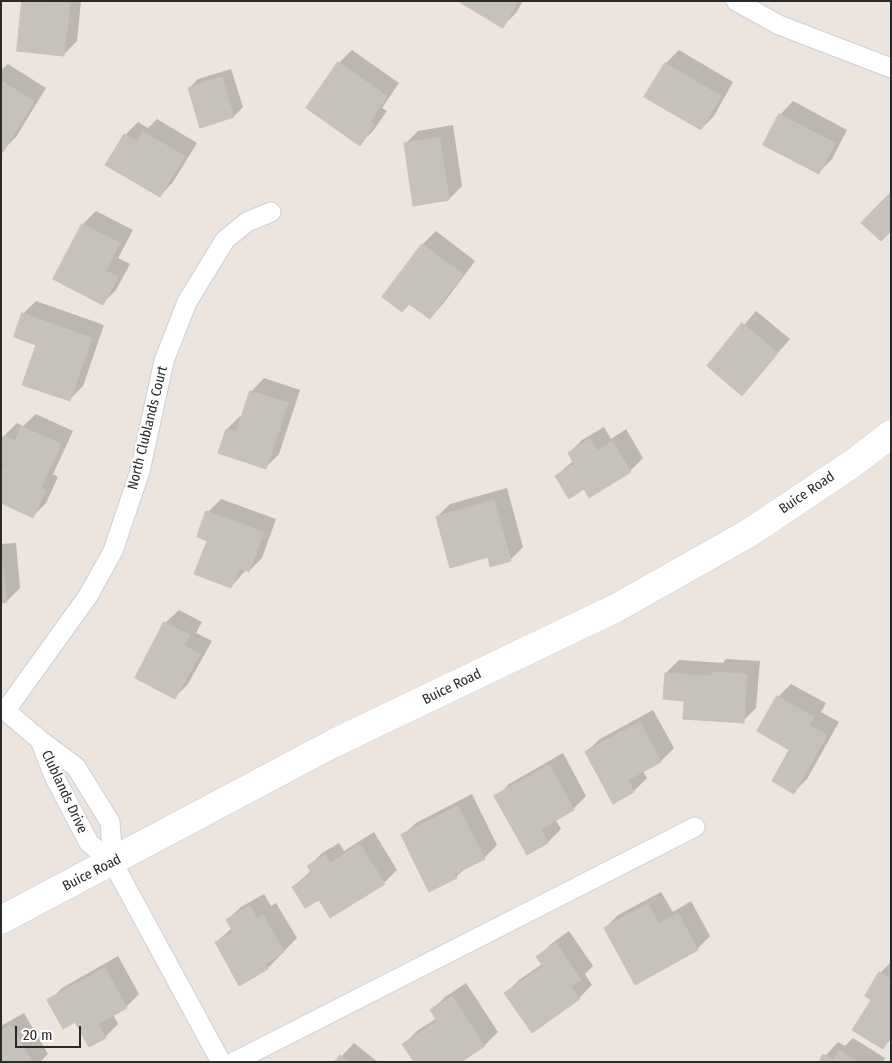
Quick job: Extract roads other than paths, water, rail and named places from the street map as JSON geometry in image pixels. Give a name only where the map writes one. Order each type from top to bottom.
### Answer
[{"type":"street","points":[[736,1],[779,25],[891,68]]},
{"type":"street","name":"North Clublands Court","points":[[4,709],[88,596],[113,551],[140,471],[164,361],[187,302],[225,240],[247,222],[271,212]]},
{"type":"street","name":"Buice Road","points":[[1,920],[334,743],[616,608],[749,533],[852,464],[891,434]]},
{"type":"street","name":"Clublands Drive","points":[[4,709],[40,740],[76,767],[110,822],[113,862]]},
{"type":"street","name":"Clublands Drive","points":[[40,740],[54,776],[89,843],[113,862]]},
{"type":"street","points":[[234,1062],[695,827]]},
{"type":"street","points":[[113,862],[221,1062]]}]
